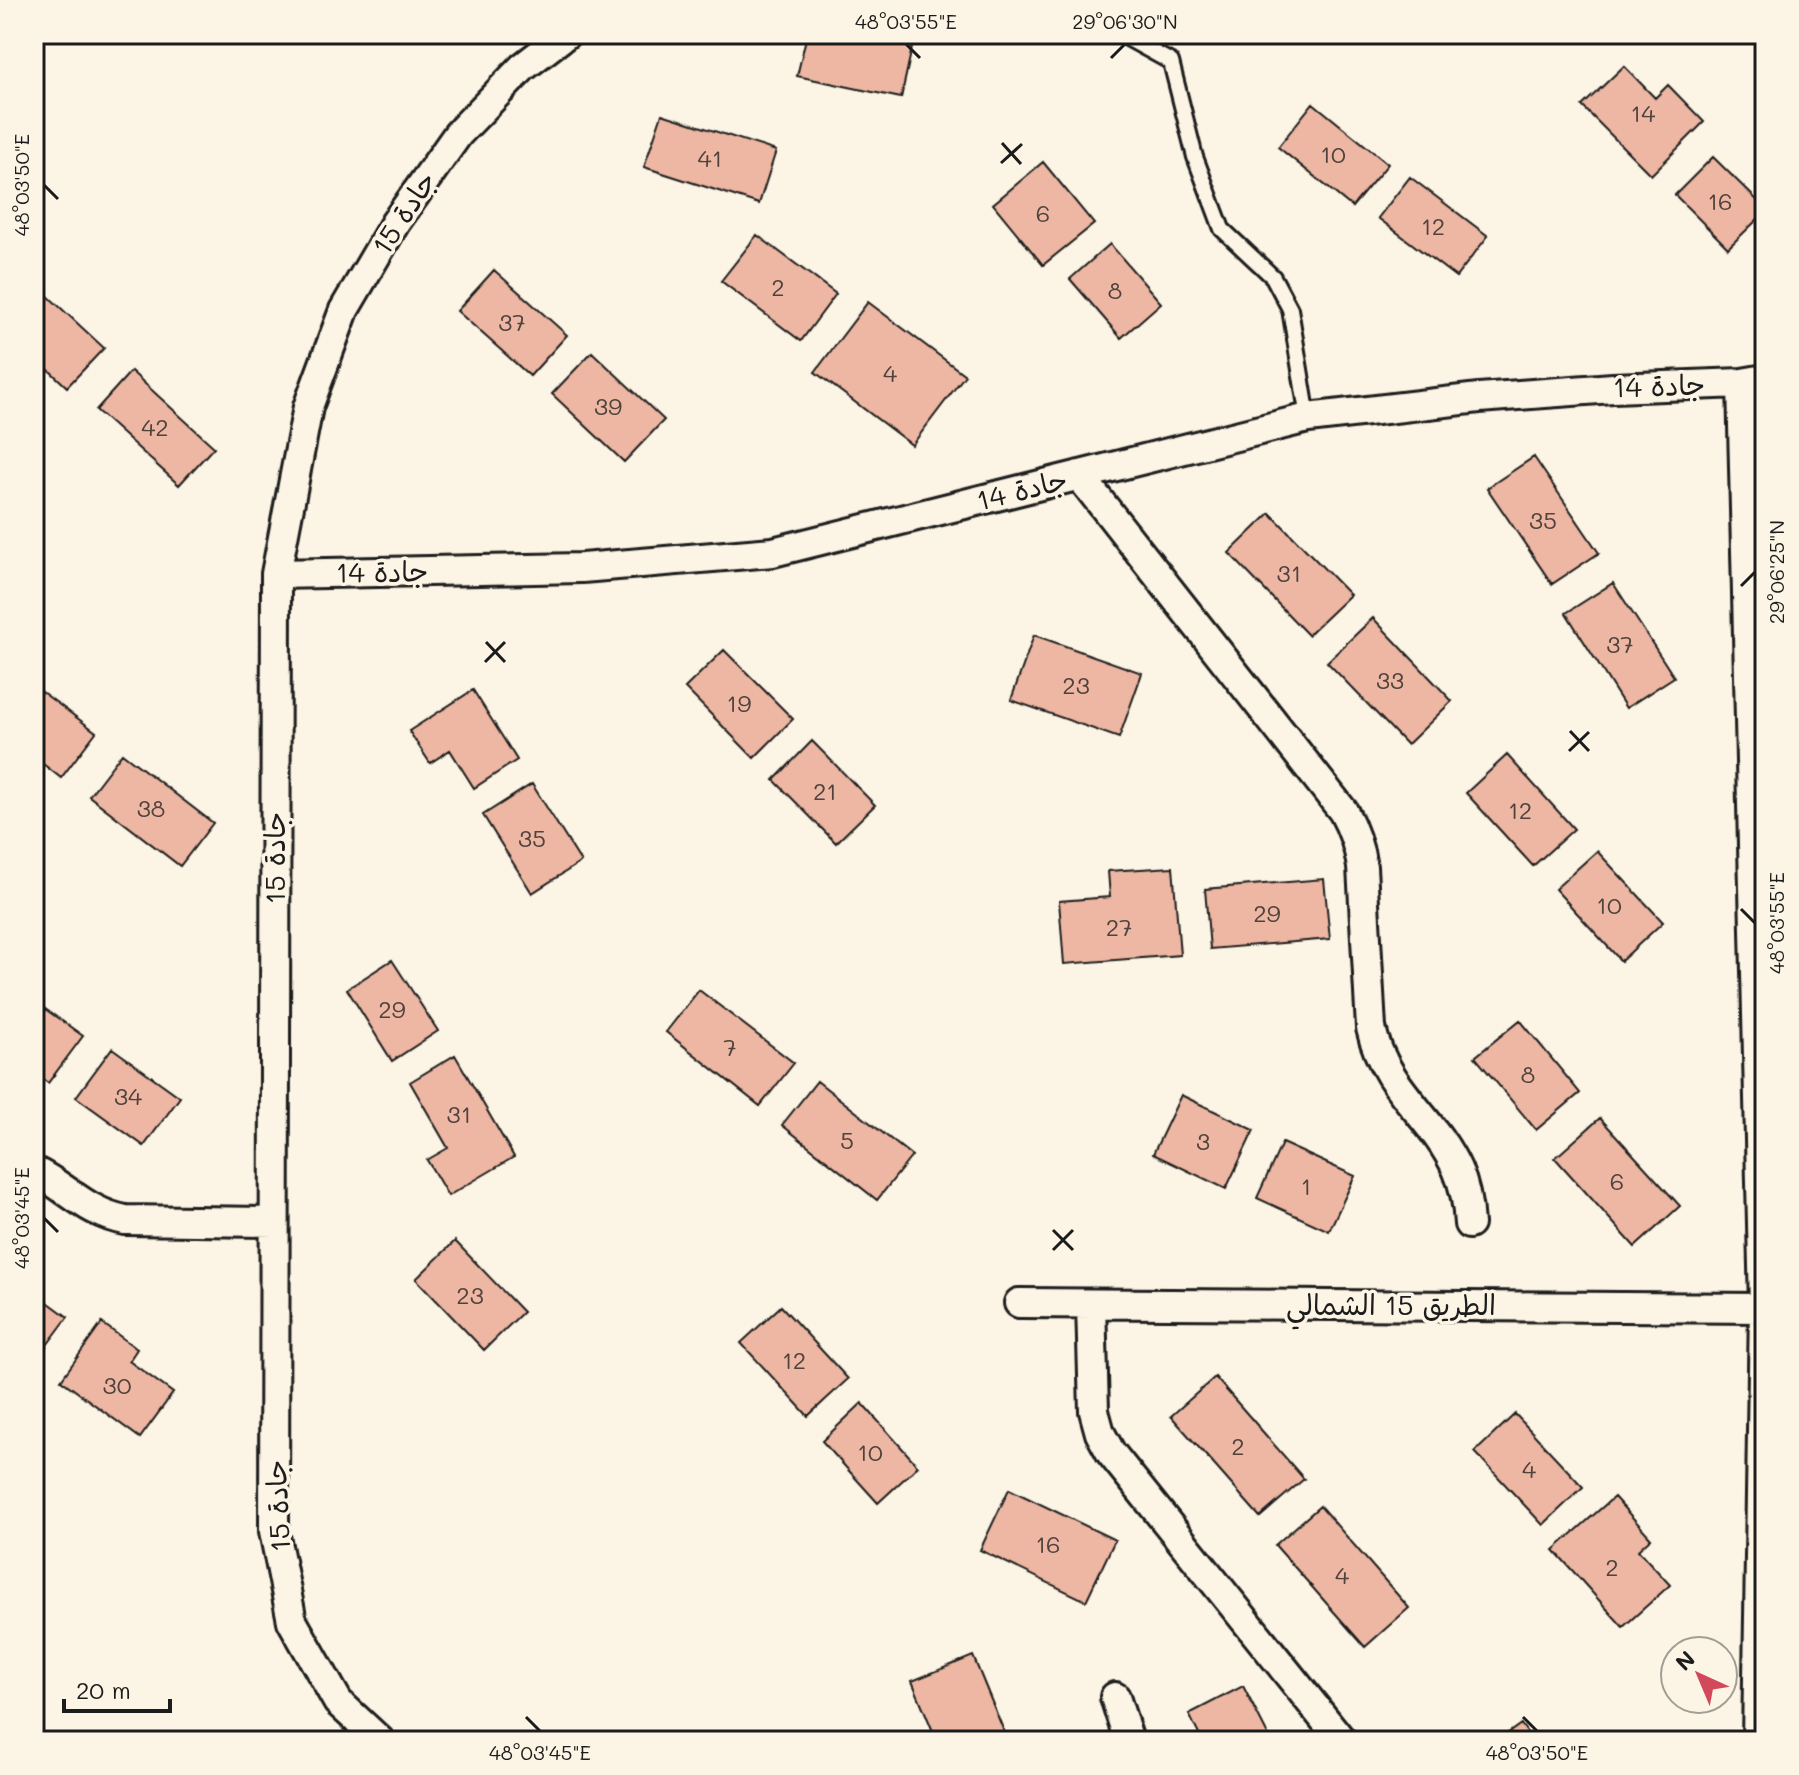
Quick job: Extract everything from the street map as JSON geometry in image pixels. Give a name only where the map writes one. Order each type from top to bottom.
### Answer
[{"type":"street","name":"جادة 15","points":[[380,1741],[338,1702],[292,1621],[274,1531],[276,574],[308,407],[344,310],[395,223],[458,134],[523,67],[566,34]]},
{"type":"street","name":"جادة 14","points":[[276,574],[582,568],[773,552],[1308,418],[1479,398],[1754,381]]},
{"type":"street","points":[[1754,381],[1764,1308],[1757,1741]]},
{"type":"street","points":[[1079,475],[1343,811],[1353,828],[1362,867],[1371,1028],[1375,1045],[1381,1062],[1458,1170],[1464,1187],[1469,1224]]},
{"type":"street","points":[[34,1171],[55,1182],[87,1208],[105,1216],[125,1220],[274,1222]]},
{"type":"street","name":"الطريق 15 الشمالي","points":[[1019,1303],[1764,1308]]},
{"type":"street","points":[[1091,1304],[1094,1411],[1100,1433],[1111,1453],[1342,1741]]},
{"type":"street","points":[[1115,1697],[1129,1741]]},
{"type":"lane","points":[[1120,34],[1171,62],[1195,157],[1222,229],[1273,277],[1290,309],[1308,418]]},
{"type":"building","points":[[807,34],[915,34],[901,98],[797,76]]},
{"type":"building","points":[[1624,66],[1655,98],[1668,85],[1704,122],[1651,175],[1582,106]]},
{"type":"building","points":[[1313,103],[1388,164],[1352,207],[1278,147]]},
{"type":"building","points":[[662,114],[776,151],[759,204],[644,167]]},
{"type":"building","points":[[1713,157],[1765,208],[1765,212],[1728,248],[1675,195]]},
{"type":"building","points":[[1043,162],[1094,224],[1043,265],[993,204]]},
{"type":"building","points":[[1410,177],[1488,236],[1456,277],[1378,218]]},
{"type":"building","points":[[757,235],[836,294],[801,341],[721,281]]},
{"type":"building","points":[[1110,244],[1161,303],[1121,338],[1070,279]]},
{"type":"building","points":[[494,270],[567,335],[530,376],[457,311]]},
{"type":"building","points":[[34,283],[104,348],[67,387],[34,356]]},
{"type":"building","points":[[868,302],[965,375],[912,445],[815,372]]},
{"type":"building","points":[[592,352],[664,420],[624,462],[552,394]]},
{"type":"building","points":[[131,371],[214,447],[179,485],[96,410]]},
{"type":"building","points":[[1534,457],[1599,553],[1552,584],[1487,488]]},
{"type":"building","points":[[1270,513],[1350,595],[1308,635],[1229,553]]},
{"type":"building","points":[[1613,583],[1674,677],[1626,708],[1566,613]]},
{"type":"building","points":[[1373,618],[1452,701],[1407,745],[1327,662]]},
{"type":"building","points":[[1034,635],[1142,673],[1119,738],[1011,700]]},
{"type":"building","points":[[724,650],[793,719],[754,758],[685,688]]},
{"type":"building","points":[[34,686],[96,732],[61,778],[34,757]]},
{"type":"building","points":[[473,690],[517,760],[474,788],[450,750],[430,763],[409,731]]},
{"type":"building","points":[[812,741],[875,805],[836,843],[774,780]]},
{"type":"building","points":[[122,753],[213,823],[180,866],[89,796]]},
{"type":"building","points":[[1507,755],[1574,829],[1533,866],[1466,793]]},
{"type":"building","points":[[532,784],[581,862],[532,893],[483,815]]},
{"type":"building","points":[[1597,851],[1663,922],[1621,961],[1555,889]]},
{"type":"building","points":[[1173,867],[1180,955],[1064,964],[1059,901],[1110,897],[1108,871]]},
{"type":"building","points":[[1324,879],[1330,939],[1210,949],[1205,889]]},
{"type":"building","points":[[392,960],[438,1031],[392,1061],[347,989]]},
{"type":"building","points":[[699,990],[794,1063],[760,1106],[666,1032]]},
{"type":"building","points":[[34,1001],[83,1036],[48,1083],[34,1073]]},
{"type":"building","points":[[1520,1020],[1580,1093],[1536,1130],[1475,1057]]},
{"type":"building","points":[[112,1048],[180,1097],[144,1146],[76,1097]]},
{"type":"building","points":[[455,1055],[514,1157],[448,1196],[427,1160],[448,1148],[410,1082]]},
{"type":"building","points":[[817,1081],[912,1156],[877,1200],[782,1125]]},
{"type":"building","points":[[1181,1095],[1254,1130],[1226,1189],[1153,1154]]},
{"type":"building","points":[[1600,1118],[1680,1206],[1635,1247],[1555,1158]]},
{"type":"building","points":[[1282,1143],[1355,1176],[1329,1231],[1257,1198]]},
{"type":"building","points":[[455,1241],[523,1312],[484,1350],[416,1279]]},
{"type":"building","points":[[34,1292],[68,1317],[35,1361],[34,1360]]},
{"type":"building","points":[[781,1306],[848,1379],[808,1416],[741,1343]]},
{"type":"building","points":[[102,1323],[137,1349],[129,1361],[173,1393],[140,1438],[61,1380]]},
{"type":"building","points":[[1215,1377],[1304,1479],[1260,1517],[1171,1416]]},
{"type":"building","points":[[862,1403],[918,1466],[878,1503],[822,1441]]},
{"type":"building","points":[[1515,1414],[1583,1487],[1543,1525],[1475,1452]]},
{"type":"building","points":[[1009,1489],[1115,1540],[1086,1601],[980,1550]]},
{"type":"building","points":[[1614,1497],[1651,1538],[1638,1550],[1670,1585],[1623,1627],[1554,1550]]},
{"type":"building","points":[[1320,1506],[1409,1608],[1365,1647],[1275,1545]]},
{"type":"building","points":[[973,1656],[1008,1741],[937,1741],[912,1681]]},
{"type":"building","points":[[1243,1686],[1271,1741],[1202,1741],[1189,1714]]},
{"type":"building","points":[[1521,1724],[1533,1741],[1497,1741]]}]
